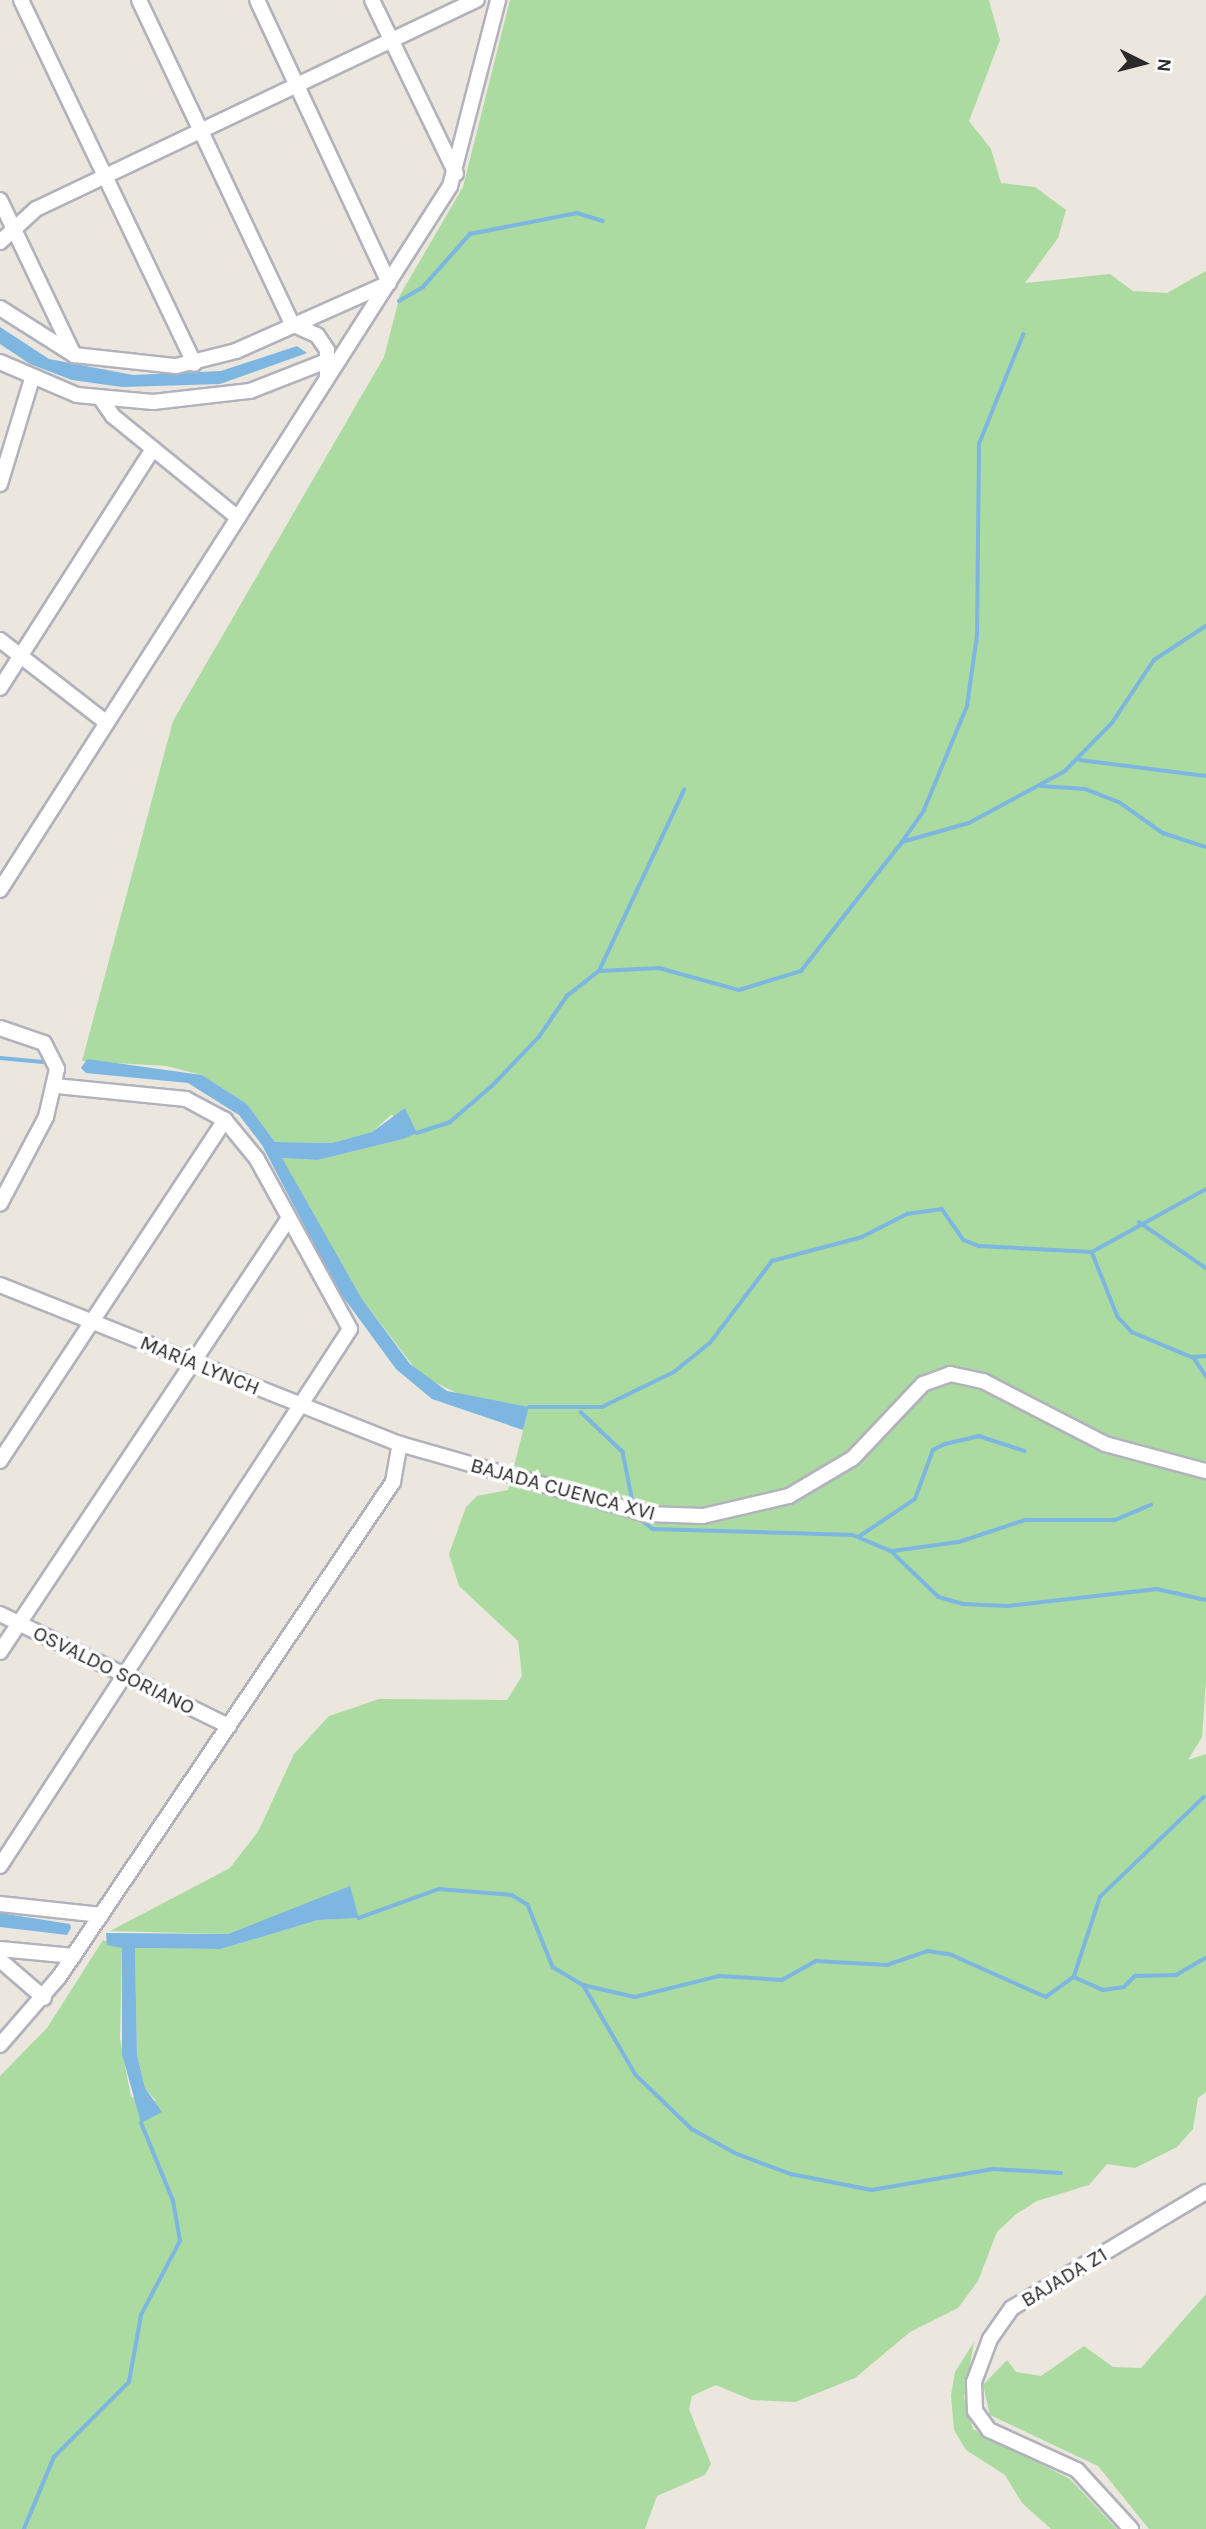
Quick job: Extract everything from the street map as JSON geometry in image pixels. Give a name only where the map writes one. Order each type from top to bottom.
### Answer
[{"type":"street","points":[[21,0],[195,364]]},
{"type":"street","points":[[139,0],[292,324],[317,335],[329,360],[326,382]]},
{"type":"street","points":[[257,0],[389,283]]},
{"type":"street","points":[[372,0],[456,174]]},
{"type":"street","points":[[0,242],[13,227],[105,176],[477,0]]},
{"type":"street","points":[[0,890],[456,174],[498,0]]},
{"type":"street","points":[[0,200],[74,355]]},
{"type":"street","points":[[0,308],[74,355],[151,367],[195,364],[389,283]]},
{"type":"street","points":[[0,362],[32,379],[101,399],[228,396],[329,360]]},
{"type":"street","points":[[0,484],[32,379]]},
{"type":"street","points":[[101,399],[153,449],[238,518]]},
{"type":"street","points":[[0,688],[153,449]]},
{"type":"street","points":[[0,640],[107,723]]},
{"type":"street","points":[[0,1028],[50,1047],[57,1060],[55,1086],[0,1204]]},
{"type":"street","points":[[0,1866],[304,1406],[349,1329],[248,1144],[225,1120],[187,1099],[55,1086]]},
{"type":"street","points":[[0,1461],[225,1120]]},
{"type":"street","points":[[0,1653],[289,1218]]},
{"type":"street","name":"MARÍA LYNCH","points":[[0,1285],[400,1444]]},
{"type":"street","name":"BAJADA CUENCA XVI","points":[[400,1444],[646,1514],[703,1517],[789,1496],[834,1472],[923,1384],[950,1374],[983,1381],[1105,1444],[1206,1471]]},
{"type":"street","points":[[0,2045],[44,1998],[74,1956],[393,1482],[400,1444]]},
{"type":"street","name":"OSVALDO SORIANO","points":[[0,1614],[229,1726]]},
{"type":"street","points":[[0,1904],[101,1915]]},
{"type":"street","points":[[0,1949],[74,1956]]},
{"type":"street","points":[[0,1960],[44,1998]]},
{"type":"street","name":"BAJADA Z1","points":[[1131,2529],[1077,2470],[989,2430],[975,2411],[974,2382],[990,2339],[1012,2308],[1206,2192]]},
{"type":"green space","points":[[510,0],[989,0],[1000,40],[969,121],[991,149],[1001,183],[1035,187],[1066,210],[1058,238],[1025,283],[1110,274],[1133,291],[1167,293],[1206,271],[1206,1681],[1202,1737],[1188,1760],[1206,1754],[1206,2092],[1198,2098],[1193,2129],[1177,2147],[1135,2168],[1107,2164],[1089,2185],[1037,2201],[1015,2215],[997,2232],[978,2281],[958,2308],[910,2332],[855,2378],[795,2402],[752,2400],[716,2385],[692,2396],[689,2409],[711,2464],[705,2475],[657,2496],[645,2529],[0,2529],[0,2076],[47,2028],[103,1940],[122,1948],[120,2039],[131,2097],[156,2101],[145,2088],[137,2055],[135,1948],[221,1949],[318,1920],[359,1918],[350,1887],[228,1934],[110,1931],[230,1868],[259,1830],[294,1754],[329,1716],[379,1699],[507,1700],[522,1676],[518,1641],[459,1586],[449,1554],[466,1507],[477,1496],[508,1490],[529,1407],[463,1396],[420,1375],[362,1299],[281,1158],[318,1160],[403,1139],[392,1114],[372,1132],[332,1143],[275,1142],[247,1104],[202,1075],[166,1066],[82,1061],[173,721],[384,357],[400,295],[463,187]]},
{"type":"green space","points":[[1206,2294],[1206,2529],[1149,2529],[1098,2466],[990,2415],[983,2385],[1007,2360],[1016,2372],[1041,2376],[1084,2346],[1113,2367],[1141,2368]]},
{"type":"green space","points":[[974,2342],[964,2398],[973,2429],[1070,2479],[1117,2529],[1051,2529],[1022,2503],[1005,2475],[966,2450],[954,2430],[951,2395],[955,2372]]},
{"type":"water","points":[[0,327],[49,359],[133,375],[221,371],[297,346],[307,353],[220,384],[122,387],[72,380],[30,364],[0,344]]},
{"type":"water","points":[[87,1059],[202,1075],[247,1104],[275,1142],[332,1143],[372,1132],[405,1108],[417,1133],[403,1139],[318,1160],[282,1158],[362,1299],[410,1364],[447,1391],[529,1407],[523,1430],[432,1399],[396,1369],[338,1290],[262,1145],[239,1115],[188,1083],[86,1073],[81,1068]]},
{"type":"water","points":[[350,1886],[359,1918],[318,1920],[221,1949],[135,1948],[137,2055],[145,2088],[162,2112],[141,2123],[122,2054],[122,1948],[107,1945],[106,1933],[228,1934]]},
{"type":"water","points":[[0,1913],[70,1924],[71,1928],[67,1935],[0,1927]]},
{"type":"waterway","points":[[399,301],[423,287],[470,234],[577,213],[603,221]]},
{"type":"waterway","points":[[902,842],[924,810],[967,706],[977,636],[979,444],[1023,335]]},
{"type":"waterway","points":[[599,971],[659,968],[739,990],[801,971],[902,842],[969,823],[1065,771],[1112,723],[1154,660],[1206,626]]},
{"type":"waterway","points":[[1080,760],[1206,776]]},
{"type":"waterway","points":[[1041,786],[1085,789],[1119,802],[1163,833],[1206,847]]},
{"type":"waterway","points":[[417,1133],[450,1122],[492,1086],[539,1037],[567,996],[599,971],[684,790]]},
{"type":"waterway","points":[[0,1058],[43,1062]]},
{"type":"waterway","points":[[529,1407],[602,1407],[674,1372],[710,1343],[772,1261],[862,1237],[907,1214],[942,1209],[964,1240],[979,1246],[1092,1252],[1206,1189]]},
{"type":"waterway","points":[[1139,1222],[1206,1268]]},
{"type":"waterway","points":[[1092,1252],[1118,1317],[1132,1332],[1194,1358],[1206,1376]]},
{"type":"waterway","points":[[1194,1357],[1206,1356]]},
{"type":"waterway","points":[[581,1412],[623,1452],[634,1507]]},
{"type":"waterway","points":[[860,1536],[915,1499],[933,1450],[945,1444],[979,1436],[1025,1451]]},
{"type":"waterway","points":[[893,1551],[959,1542],[1025,1520],[1115,1520],[1151,1505]]},
{"type":"waterway","points":[[638,1517],[653,1529],[853,1535],[891,1551],[939,1597],[963,1604],[1008,1606],[1157,1589],[1206,1600]]},
{"type":"waterway","points":[[1074,1976],[1100,1897],[1204,1797]]},
{"type":"waterway","points":[[359,1918],[439,1889],[512,1895],[528,1905],[553,1967],[583,1985],[635,1997],[719,1976],[782,1980],[816,1961],[887,1965],[928,1951],[952,1955],[1046,1997],[1074,1977],[1103,1990],[1124,1987],[1135,1976],[1176,1975],[1206,1958]]},
{"type":"waterway","points":[[584,1986],[636,2075],[692,2129],[737,2154],[791,2174],[872,2190],[994,2169],[1061,2173]]},
{"type":"waterway","points":[[24,2529],[54,2457],[129,2382],[141,2315],[180,2241],[173,2201],[141,2123]]}]
